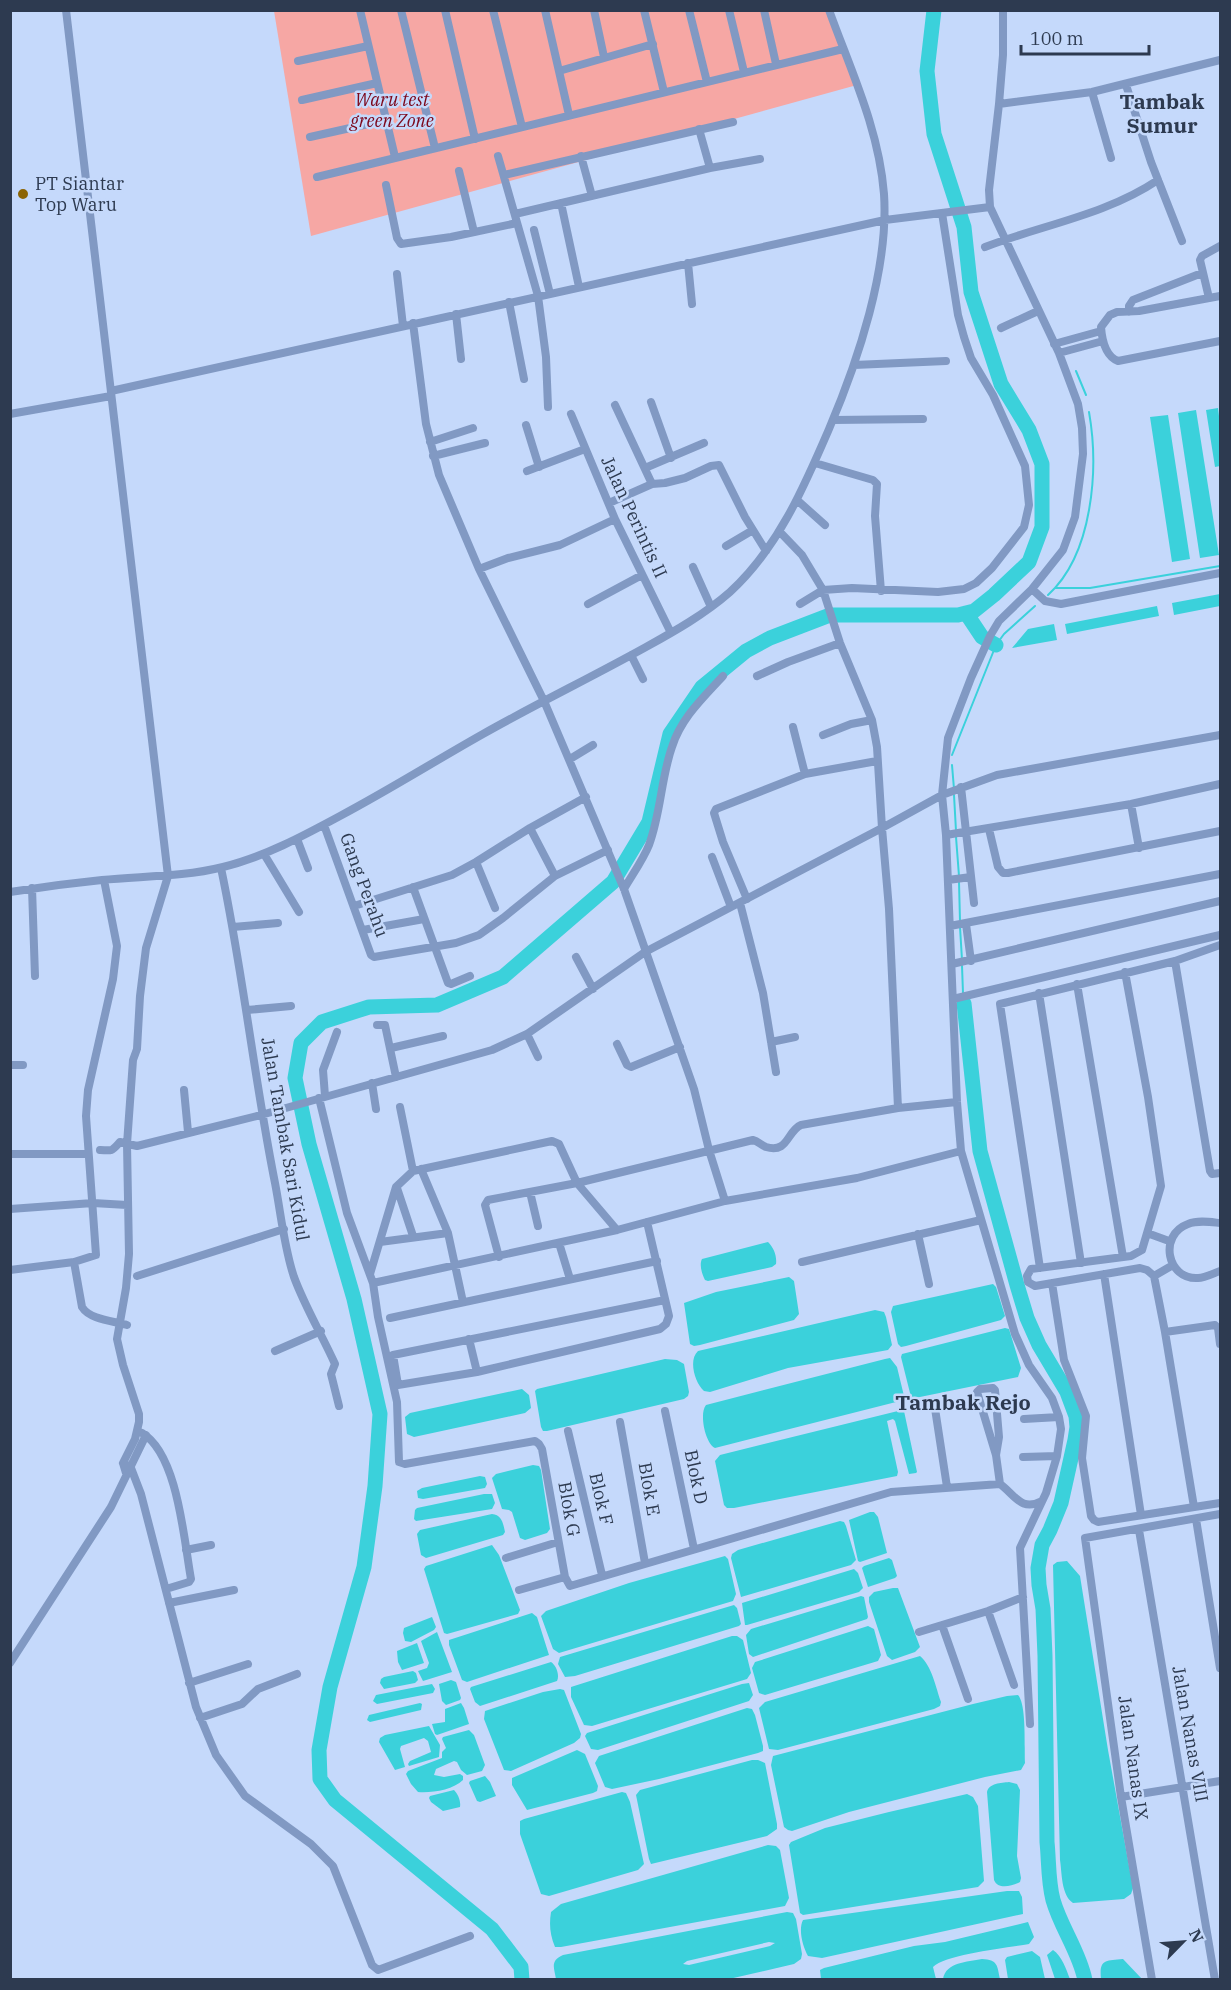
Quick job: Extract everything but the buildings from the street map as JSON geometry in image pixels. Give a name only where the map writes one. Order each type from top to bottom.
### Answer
[{"type":"street","points":[[10,1663],[111,1507],[142,1433],[136,1389],[118,1346],[123,1324],[129,1254],[127,1144],[142,975],[147,948],[168,876],[66,10]]},
{"type":"street","points":[[360,10],[395,157]]},
{"type":"street","points":[[401,10],[435,148]]},
{"type":"street","points":[[445,10],[475,139]]},
{"type":"street","points":[[493,10],[522,127]]},
{"type":"street","points":[[545,10],[569,115]]},
{"type":"street","points":[[594,10],[604,57]]},
{"type":"street","points":[[644,10],[664,92]]},
{"type":"street","points":[[689,10],[707,82]]},
{"type":"street","points":[[729,10],[744,72]]},
{"type":"street","points":[[764,10],[776,64]]},
{"type":"street","points":[[10,892],[104,880],[168,876],[221,868],[264,854],[324,825],[544,701],[671,633],[711,607],[730,591],[766,551],[797,500],[815,463],[854,365],[872,300],[884,238],[884,194],[876,142],[864,102],[829,10]]},
{"type":"street","points":[[974,903],[960,878],[957,834],[945,794],[948,738],[990,636],[999,621],[1035,592],[1063,550],[1075,517],[1083,454],[1078,404],[1059,353],[990,207],[989,190],[1003,55],[1003,10]]},
{"type":"street","points":[[559,70],[652,44]]},
{"type":"street","points":[[298,61],[368,46]]},
{"type":"street","points":[[317,177],[843,49]]},
{"type":"street","points":[[999,104],[1092,92],[1221,60]]},
{"type":"street","points":[[302,100],[377,83]]},
{"type":"street","points":[[1126,85],[1158,180],[1182,241]]},
{"type":"street","points":[[1092,92],[1111,158]]},
{"type":"street","points":[[310,137],[386,120]]},
{"type":"street","points":[[504,175],[733,122]]},
{"type":"street","points":[[699,129],[710,168]]},
{"type":"street","points":[[498,156],[537,296],[546,357],[548,407]]},
{"type":"street","points":[[581,156],[592,196]]},
{"type":"street","points":[[386,185],[397,238],[401,244],[474,232],[561,203],[710,168],[760,159]]},
{"type":"street","points":[[459,171],[474,232]]},
{"type":"street","points":[[985,247],[1099,210],[1135,194],[1158,180]]},
{"type":"street","points":[[561,203],[579,287]]},
{"type":"street","points":[[10,414],[111,394],[413,323],[885,220],[990,207]]},
{"type":"street","points":[[800,604],[825,593],[852,588],[938,592],[964,589],[976,583],[999,560],[1024,527],[1029,505],[1025,466],[993,395],[971,358],[963,337],[956,305],[945,212]]},
{"type":"street","points":[[534,230],[550,294]]},
{"type":"street","points":[[1209,298],[1200,260],[1202,256],[1221,246]]},
{"type":"street","points":[[688,263],[692,304]]},
{"type":"street","points":[[1129,312],[1129,306],[1133,300],[1202,273]]},
{"type":"street","points":[[397,274],[403,326]]},
{"type":"street","points":[[1221,296],[1118,312],[1110,315],[1103,322],[1101,331],[1108,354],[1118,361],[1221,341]]},
{"type":"street","points":[[509,302],[524,380]]},
{"type":"street","points":[[1001,328],[1038,311]]},
{"type":"street","points":[[456,314],[461,359]]},
{"type":"street","points":[[413,323],[430,442],[439,475],[479,569],[570,759],[622,885],[694,1089],[709,1150],[725,1201]]},
{"type":"street","points":[[1054,344],[1101,331]]},
{"type":"street","points":[[1059,353],[1103,341]]},
{"type":"street","points":[[854,365],[946,361]]},
{"type":"street","points":[[651,402],[671,458]]},
{"type":"street","points":[[615,405],[652,484]]},
{"type":"street","name":"Jalan Perintis II","points":[[571,414],[615,519],[671,633]]},
{"type":"street","points":[[833,420],[923,419]]},
{"type":"street","points":[[526,425],[539,467]]},
{"type":"street","points":[[430,442],[473,428]]},
{"type":"street","points":[[433,456],[485,443]]},
{"type":"street","points":[[645,468],[704,443]]},
{"type":"street","points":[[527,471],[585,449]]},
{"type":"street","points":[[815,463],[873,480],[876,484],[875,516],[881,591]]},
{"type":"street","points":[[609,503],[652,484],[679,480],[711,466],[719,465],[744,517],[766,551]]},
{"type":"street","points":[[797,500],[825,525]]},
{"type":"street","points":[[479,569],[508,558],[560,545],[615,519]]},
{"type":"street","points":[[726,546],[753,530]]},
{"type":"street","points":[[779,531],[802,555],[825,593],[840,643],[872,720],[877,747],[889,909],[898,1108]]},
{"type":"street","points":[[693,567],[711,607]]},
{"type":"street","points":[[1035,592],[1045,601],[1061,604],[1221,573]]},
{"type":"street","points":[[588,604],[642,575]]},
{"type":"street","points":[[757,676],[840,643]]},
{"type":"street","points":[[631,655],[643,679]]},
{"type":"street","points":[[622,885],[648,845],[662,796],[672,746],[679,730],[688,715],[723,676]]},
{"type":"street","points":[[823,735],[851,724],[872,720]]},
{"type":"street","points":[[793,728],[805,774]]},
{"type":"street","points":[[100,1150],[112,1151],[120,1142],[137,1146],[261,1115],[492,1050],[527,1034],[645,952],[945,794],[997,775],[1221,735]]},
{"type":"street","points":[[570,759],[593,745]]},
{"type":"street","points":[[776,1072],[763,993],[715,811],[805,774],[877,760]]},
{"type":"street","points":[[957,834],[1131,804],[1221,784]]},
{"type":"street","points":[[959,788],[957,834],[962,962],[957,1102],[961,1151],[1021,1350],[1052,1398],[1059,1417],[1060,1430],[1057,1456],[1042,1501],[1030,1522],[1020,1548],[1030,1724]]},
{"type":"street","points":[[354,906],[439,880],[476,862],[530,828],[586,798]]},
{"type":"street","points":[[1131,804],[1139,848]]},
{"type":"street","name":"Gang Perahu","points":[[324,825],[372,957],[436,948]]},
{"type":"street","points":[[530,828],[555,876]]},
{"type":"street","points":[[989,829],[998,867],[1003,873],[1221,831]]},
{"type":"street","points":[[297,839],[308,868]]},
{"type":"street","points":[[436,948],[479,935],[555,876],[608,851]]},
{"type":"street","points":[[264,854],[298,912]]},
{"type":"street","points":[[712,857],[739,903]]},
{"type":"street","points":[[476,862],[495,908]]},
{"type":"street","name":"Jalan Tambak Sari Kidul","points":[[221,868],[247,1011],[261,1115],[294,1277],[335,1364],[331,1374],[339,1406]]},
{"type":"street","points":[[959,925],[1221,874]]},
{"type":"street","points":[[10,1270],[74,1262],[96,1255],[86,1116],[88,1090],[117,955],[115,932],[104,880]]},
{"type":"street","points":[[413,887],[449,984],[470,976]]},
{"type":"street","points":[[33,888],[35,976]]},
{"type":"street","points":[[962,962],[1221,901]]},
{"type":"street","points":[[363,930],[424,919]]},
{"type":"street","points":[[233,927],[278,923]]},
{"type":"street","points":[[959,925],[962,962]]},
{"type":"street","points":[[959,998],[1221,935]]},
{"type":"street","points":[[1040,1268],[1000,1004],[1175,961],[1221,945]]},
{"type":"street","points":[[576,957],[593,989]]},
{"type":"street","points":[[1175,961],[1216,1173]]},
{"type":"street","points":[[1125,972],[1148,1097],[1161,1186],[1142,1250],[1138,1254],[1123,1257],[1031,1269],[1028,1272],[1028,1282],[1035,1286],[1140,1268],[1154,1276],[1194,1507]]},
{"type":"street","points":[[1077,984],[1123,1257]]},
{"type":"street","points":[[1039,993],[1081,1263]]},
{"type":"street","points":[[247,1011],[291,1006]]},
{"type":"street","points":[[377,1024],[385,1025],[396,1077]]},
{"type":"street","points":[[337,1032],[323,1070],[319,1098],[347,1213],[371,1279]]},
{"type":"street","points":[[527,1034],[538,1057]]},
{"type":"street","points":[[391,1048],[443,1036]]},
{"type":"street","points":[[771,1042],[795,1037]]},
{"type":"street","points":[[616,1044],[627,1065],[631,1067],[680,1047]]},
{"type":"street","points":[[10,1065],[22,1065]]},
{"type":"street","points":[[372,1083],[376,1109]]},
{"type":"street","points":[[184,1090],[188,1132]]},
{"type":"street","points":[[499,1257],[485,1205],[488,1200],[577,1183],[753,1140],[769,1147],[778,1147],[789,1139],[793,1130],[801,1125],[898,1108],[957,1102]]},
{"type":"street","points":[[400,1107],[417,1170],[448,1233],[463,1302]]},
{"type":"street","points":[[371,1279],[396,1187],[417,1170],[556,1142],[577,1183],[616,1230]]},
{"type":"street","points":[[371,1279],[499,1257],[616,1230],[725,1201],[857,1178],[961,1151]]},
{"type":"street","points":[[10,1154],[88,1154]]},
{"type":"street","points":[[396,1187],[413,1236]]},
{"type":"street","points":[[530,1192],[538,1226]]},
{"type":"street","points":[[10,1209],[93,1203],[127,1205]]},
{"type":"street","points":[[802,1262],[981,1220]]},
{"type":"street","points":[[647,1222],[669,1316],[666,1324],[660,1329],[477,1372],[398,1385],[393,1355],[665,1300]]},
{"type":"street","points":[[1221,1222],[1187,1224],[1180,1227],[1169,1241],[1169,1255],[1173,1265],[1188,1277],[1199,1278],[1221,1271]]},
{"type":"street","points":[[137,1276],[284,1229]]},
{"type":"street","points":[[380,1242],[448,1233]]},
{"type":"street","points":[[1147,1233],[1169,1241]]},
{"type":"street","points":[[918,1234],[929,1284]]},
{"type":"street","points":[[559,1243],[570,1279]]},
{"type":"street","points":[[390,1317],[657,1261]]},
{"type":"street","points":[[74,1262],[84,1310],[87,1313],[123,1324]]},
{"type":"street","points":[[1154,1276],[1173,1265]]},
{"type":"street","points":[[1104,1274],[1141,1515]]},
{"type":"street","name":"Blok G","points":[[371,1279],[397,1402],[401,1464],[535,1441],[539,1443],[567,1581]]},
{"type":"street","points":[[1052,1283],[1064,1360],[1086,1416],[1082,1458],[1091,1516],[1094,1520],[1098,1522],[1221,1503]]},
{"type":"street","points":[[1165,1332],[1215,1325],[1218,1328],[1221,1344]]},
{"type":"street","points":[[275,1351],[321,1331]]},
{"type":"street","points":[[469,1340],[477,1372]]},
{"type":"street","points":[[996,1455],[999,1437],[995,1390],[993,1388],[980,1389],[977,1392],[996,1455],[1000,1484],[1018,1500],[1028,1505],[1042,1501]]},
{"type":"street","points":[[934,1402],[947,1487]]},
{"type":"street","name":"Blok D","points":[[665,1411],[694,1549]]},
{"type":"street","points":[[1024,1419],[1059,1417]]},
{"type":"street","name":"Blok E","points":[[620,1422],[645,1563]]},
{"type":"street","name":"Blok F","points":[[568,1431],[602,1575]]},
{"type":"street","points":[[142,1433],[156,1446],[167,1468],[180,1514],[191,1580],[166,1589]]},
{"type":"street","points":[[1023,1457],[1057,1456]]},
{"type":"street","points":[[127,1468],[141,1494],[200,1718],[216,1755],[245,1796],[311,1844],[333,1866],[374,1968],[378,1970],[470,1936]]},
{"type":"street","points":[[519,1590],[567,1581],[573,1586],[602,1575],[891,1492],[1000,1484]]},
{"type":"street","points":[[1139,1530],[1221,1514]]},
{"type":"street","points":[[1196,1519],[1221,1668]]},
{"type":"street","name":"Jalan Nanas IX","points":[[1139,1530],[1085,1538],[1121,1797],[1152,1980]]},
{"type":"street","name":"Jalan Nanas VIII","points":[[1139,1530],[1215,1980]]},
{"type":"street","points":[[506,1558],[558,1542]]},
{"type":"street","points":[[186,1550],[211,1545]]},
{"type":"street","points":[[169,1603],[234,1590]]},
{"type":"street","points":[[919,1632],[988,1611],[1023,1597]]},
{"type":"street","points":[[988,1611],[1014,1685]]},
{"type":"street","points":[[942,1625],[968,1699]]},
{"type":"street","points":[[189,1683],[248,1664]]},
{"type":"street","points":[[200,1718],[242,1704],[258,1689],[297,1674]]},
{"type":"street","points":[[1121,1797],[1221,1781]]},
{"type":"green space","name":"Waru test green Zone","points":[[274,11],[829,11],[857,85],[311,236]]},
{"type":"shaded area","points":[[1218,408],[1220,466],[1215,467],[1206,410]]},
{"type":"shaded area","points":[[1196,410],[1219,555],[1200,558],[1178,413]]},
{"type":"shaded area","points":[[1168,415],[1190,559],[1172,562],[1150,417]]},
{"type":"shaded area","points":[[1220,594],[1220,606],[1174,615],[1172,603]]},
{"type":"shaded area","points":[[1157,606],[1159,616],[1067,634],[1065,624]]},
{"type":"shaded area","points":[[1054,624],[1057,640],[1012,648],[1028,629]]},
{"type":"shaded area","points":[[768,1242],[776,1258],[776,1264],[772,1267],[705,1280],[701,1267],[702,1259]]},
{"type":"shaded area","points":[[789,1277],[794,1281],[799,1314],[794,1320],[700,1345],[690,1344],[684,1303],[716,1292]]},
{"type":"shaded area","points":[[993,1284],[1005,1316],[1001,1320],[906,1346],[901,1347],[898,1344],[891,1312],[893,1306]]},
{"type":"shaded area","points":[[875,1310],[884,1312],[886,1317],[892,1345],[888,1350],[788,1368],[710,1392],[704,1391],[696,1377],[693,1360],[698,1351]]},
{"type":"shaded area","points":[[1005,1328],[1009,1329],[1021,1368],[1018,1377],[911,1397],[902,1354]]},
{"type":"shaded area","points":[[890,1358],[897,1367],[904,1396],[900,1401],[715,1448],[708,1440],[703,1421],[706,1405]]},
{"type":"shaded area","points":[[665,1359],[677,1360],[684,1364],[689,1392],[684,1399],[543,1431],[535,1391],[537,1389]]},
{"type":"shaded area","points":[[522,1389],[529,1395],[531,1408],[525,1413],[414,1437],[407,1434],[405,1417],[410,1413]]},
{"type":"shaded area","points":[[902,1410],[916,1473],[909,1474],[893,1419],[887,1421],[897,1476],[734,1508],[727,1508],[724,1505],[715,1461],[720,1455]]},
{"type":"shaded area","points":[[533,1465],[539,1466],[541,1470],[550,1529],[547,1533],[525,1540],[520,1538],[512,1512],[502,1509],[492,1478],[496,1474]]},
{"type":"shaded area","points":[[480,1476],[485,1477],[487,1484],[485,1488],[418,1498],[417,1491],[422,1488]]},
{"type":"shaded area","points":[[492,1494],[495,1503],[492,1509],[416,1521],[414,1519],[417,1508]]},
{"type":"shaded area","points":[[874,1512],[878,1517],[887,1553],[860,1562],[849,1520]]},
{"type":"shaded area","points":[[492,1514],[502,1520],[505,1532],[503,1535],[426,1558],[421,1555],[417,1534],[420,1530]]},
{"type":"shaded area","points":[[840,1521],[846,1526],[856,1560],[851,1565],[741,1597],[732,1554],[738,1550]]},
{"type":"shaded area","points":[[492,1545],[499,1555],[520,1610],[518,1614],[444,1633],[424,1569],[426,1566]]},
{"type":"shaded area","points":[[725,1556],[728,1559],[736,1594],[733,1601],[559,1653],[553,1649],[541,1616],[546,1611],[629,1583]]},
{"type":"shaded area","points":[[889,1558],[892,1560],[897,1576],[868,1587],[862,1568]]},
{"type":"shaded area","points":[[1067,1561],[1080,1576],[1133,1888],[1131,1894],[1124,1899],[1073,1903],[1066,1895],[1063,1883],[1060,1860],[1053,1565]]},
{"type":"shaded area","points":[[854,1569],[858,1573],[863,1588],[859,1592],[745,1625],[742,1603]]},
{"type":"shaded area","points":[[898,1588],[920,1647],[915,1652],[892,1660],[887,1656],[869,1597],[874,1592]]},
{"type":"shaded area","points":[[864,1597],[867,1619],[753,1657],[749,1654],[746,1635],[751,1629]]},
{"type":"shaded area","points":[[734,1605],[741,1624],[739,1626],[575,1676],[565,1677],[558,1664],[560,1657]]},
{"type":"shaded area","points":[[532,1613],[537,1617],[549,1655],[467,1682],[462,1680],[449,1640]]},
{"type":"shaded area","points":[[432,1617],[436,1627],[434,1630],[411,1642],[405,1641],[404,1628]]},
{"type":"shaded area","points":[[868,1626],[874,1629],[881,1655],[878,1661],[765,1695],[759,1693],[752,1668],[755,1662]]},
{"type":"shaded area","points":[[437,1632],[452,1672],[423,1681],[418,1671],[427,1668],[429,1663],[421,1641]]},
{"type":"shaded area","points":[[732,1636],[743,1640],[751,1673],[747,1679],[592,1726],[584,1725],[571,1697],[571,1687]]},
{"type":"shaded area","points":[[417,1643],[424,1663],[402,1670],[398,1662],[397,1651]]},
{"type":"shaded area","points":[[920,1656],[928,1665],[941,1702],[940,1706],[778,1750],[769,1749],[759,1708],[765,1702]]},
{"type":"shaded area","points":[[551,1662],[557,1670],[557,1681],[480,1706],[475,1702],[471,1687]]},
{"type":"shaded area","points":[[413,1671],[418,1680],[415,1683],[384,1689],[380,1683],[384,1677]]},
{"type":"shaded area","points":[[451,1680],[456,1682],[461,1698],[446,1705],[442,1701],[439,1684]]},
{"type":"shaded area","points":[[749,1683],[753,1695],[749,1701],[598,1750],[591,1749],[585,1736],[587,1733]]},
{"type":"shaded area","points":[[432,1684],[435,1689],[433,1693],[377,1704],[373,1701],[376,1695]]},
{"type":"shaded area","points":[[564,1690],[581,1734],[580,1738],[574,1743],[511,1771],[504,1770],[484,1719],[485,1711],[543,1692]]},
{"type":"shaded area","points":[[1018,1695],[1023,1708],[1024,1728],[1025,1763],[1021,1770],[849,1812],[792,1831],[784,1827],[771,1765],[773,1756],[973,1704]]},
{"type":"shaded area","points":[[461,1703],[469,1724],[435,1734],[432,1724],[445,1722],[445,1709]]},
{"type":"shaded area","points":[[422,1704],[421,1710],[370,1722],[367,1720],[369,1715]]},
{"type":"shaded area","points":[[747,1708],[752,1709],[755,1715],[763,1751],[659,1779],[612,1789],[605,1787],[595,1763],[599,1756]]},
{"type":"shaded area","points":[[429,1726],[440,1745],[439,1757],[409,1766],[410,1761],[431,1752],[428,1741],[424,1738],[401,1746],[405,1767],[395,1770],[379,1742],[380,1738]]},
{"type":"shaded area","points":[[469,1730],[474,1735],[485,1765],[482,1771],[467,1775],[454,1761],[436,1769],[434,1775],[444,1777],[460,1774],[463,1780],[442,1790],[418,1792],[406,1774],[408,1771],[442,1758],[442,1752],[446,1748],[443,1737]]},
{"type":"shaded area","points":[[577,1750],[585,1754],[598,1786],[597,1791],[527,1810],[512,1785],[512,1778]]},
{"type":"shaded area","points":[[752,1760],[765,1763],[777,1829],[767,1836],[651,1864],[636,1795],[640,1790]]},
{"type":"shaded area","points":[[485,1776],[496,1796],[480,1802],[477,1801],[469,1783]]},
{"type":"shaded area","points":[[1009,1782],[1017,1784],[1020,1790],[1017,1856],[1021,1878],[1020,1882],[1002,1886],[994,1880],[987,1792],[993,1785]]},
{"type":"shaded area","points":[[454,1790],[459,1798],[460,1807],[443,1811],[429,1798],[430,1796]]},
{"type":"shaded area","points":[[622,1792],[626,1793],[630,1802],[644,1864],[638,1870],[549,1896],[541,1894],[520,1834],[520,1821]]},
{"type":"shaded area","points":[[967,1794],[973,1797],[978,1806],[984,1881],[978,1887],[803,1915],[800,1913],[789,1845],[791,1842],[825,1828]]},
{"type":"shaded area","points":[[768,1845],[776,1846],[780,1850],[789,1898],[785,1906],[555,1947],[550,1930],[551,1912],[561,1904]]},
{"type":"shaded area","points":[[1019,1891],[1022,1897],[1023,1914],[822,1958],[808,1956],[803,1943],[801,1929],[803,1920]]},
{"type":"shaded area","points":[[787,1912],[793,1913],[796,1919],[802,1954],[801,1959],[794,1964],[729,1979],[556,1979],[555,1962],[563,1955]],"holes":[[[769,1942],[775,1943],[689,1965],[683,1964],[687,1961]]]},
{"type":"shaded area","points":[[1028,1922],[1034,1937],[1029,1944],[964,1955],[940,1962],[933,1967],[936,1979],[821,1979],[820,1970],[824,1968]]},
{"type":"shaded area","points":[[1053,1950],[1061,1959],[1070,1979],[1055,1979],[1047,1955]]},
{"type":"shaded area","points":[[1032,1951],[1040,1957],[1045,1979],[1008,1979],[1005,1960],[1007,1957]]},
{"type":"shaded area","points":[[982,1959],[996,1964],[1000,1979],[943,1979],[948,1969],[953,1966]]},
{"type":"shaded area","points":[[1123,1959],[1142,1979],[1101,1979],[1101,1968],[1104,1962]]},
{"type":"waterway","points":[[522,1980],[521,1967],[492,1929],[335,1800],[320,1779],[319,1750],[330,1687],[364,1567],[375,1486],[380,1414],[354,1299],[309,1144],[295,1078],[301,1043],[322,1022],[369,1007],[437,1005],[503,977],[613,882],[649,822],[670,734],[702,687],[746,651],[770,638],[830,615],[958,615],[974,611],[1029,562],[1042,527],[1042,464],[1029,430],[1001,384],[971,292],[964,227],[934,134],[927,71],[934,10]]},
{"type":"waterway","points":[[1076,371],[1086,395]]},
{"type":"waterway","points":[[1048,595],[1063,578],[1075,557],[1089,510],[1093,459],[1089,412]]},
{"type":"waterway","points":[[1056,588],[1090,588],[1220,566]]},
{"type":"waterway","points":[[952,755],[996,645],[1004,634],[1035,606]]},
{"type":"waterway","points":[[966,613],[982,637],[996,645]]},
{"type":"waterway","points":[[952,765],[954,789]]},
{"type":"waterway","points":[[954,795],[956,831]]},
{"type":"waterway","points":[[956,837],[959,876]]},
{"type":"waterway","points":[[959,882],[960,921]]},
{"type":"waterway","points":[[960,927],[962,960]]},
{"type":"waterway","points":[[962,966],[963,993]]},
{"type":"waterway","points":[[964,1003],[980,1151],[1027,1318],[1039,1345],[1067,1392],[1076,1416],[1075,1440],[1061,1503],[1042,1545],[1038,1568],[1045,1656],[1047,1842],[1050,1886],[1056,1910],[1079,1959],[1085,1980]]},
{"type":"place","name":"PT Siantar Top Waru","points":[[23,194]]},
{"type":"district","name":"Tambak Sumur","points":[[1162,114]]},
{"type":"district","name":"Tambak Rejo","points":[[963,1403]]}]
